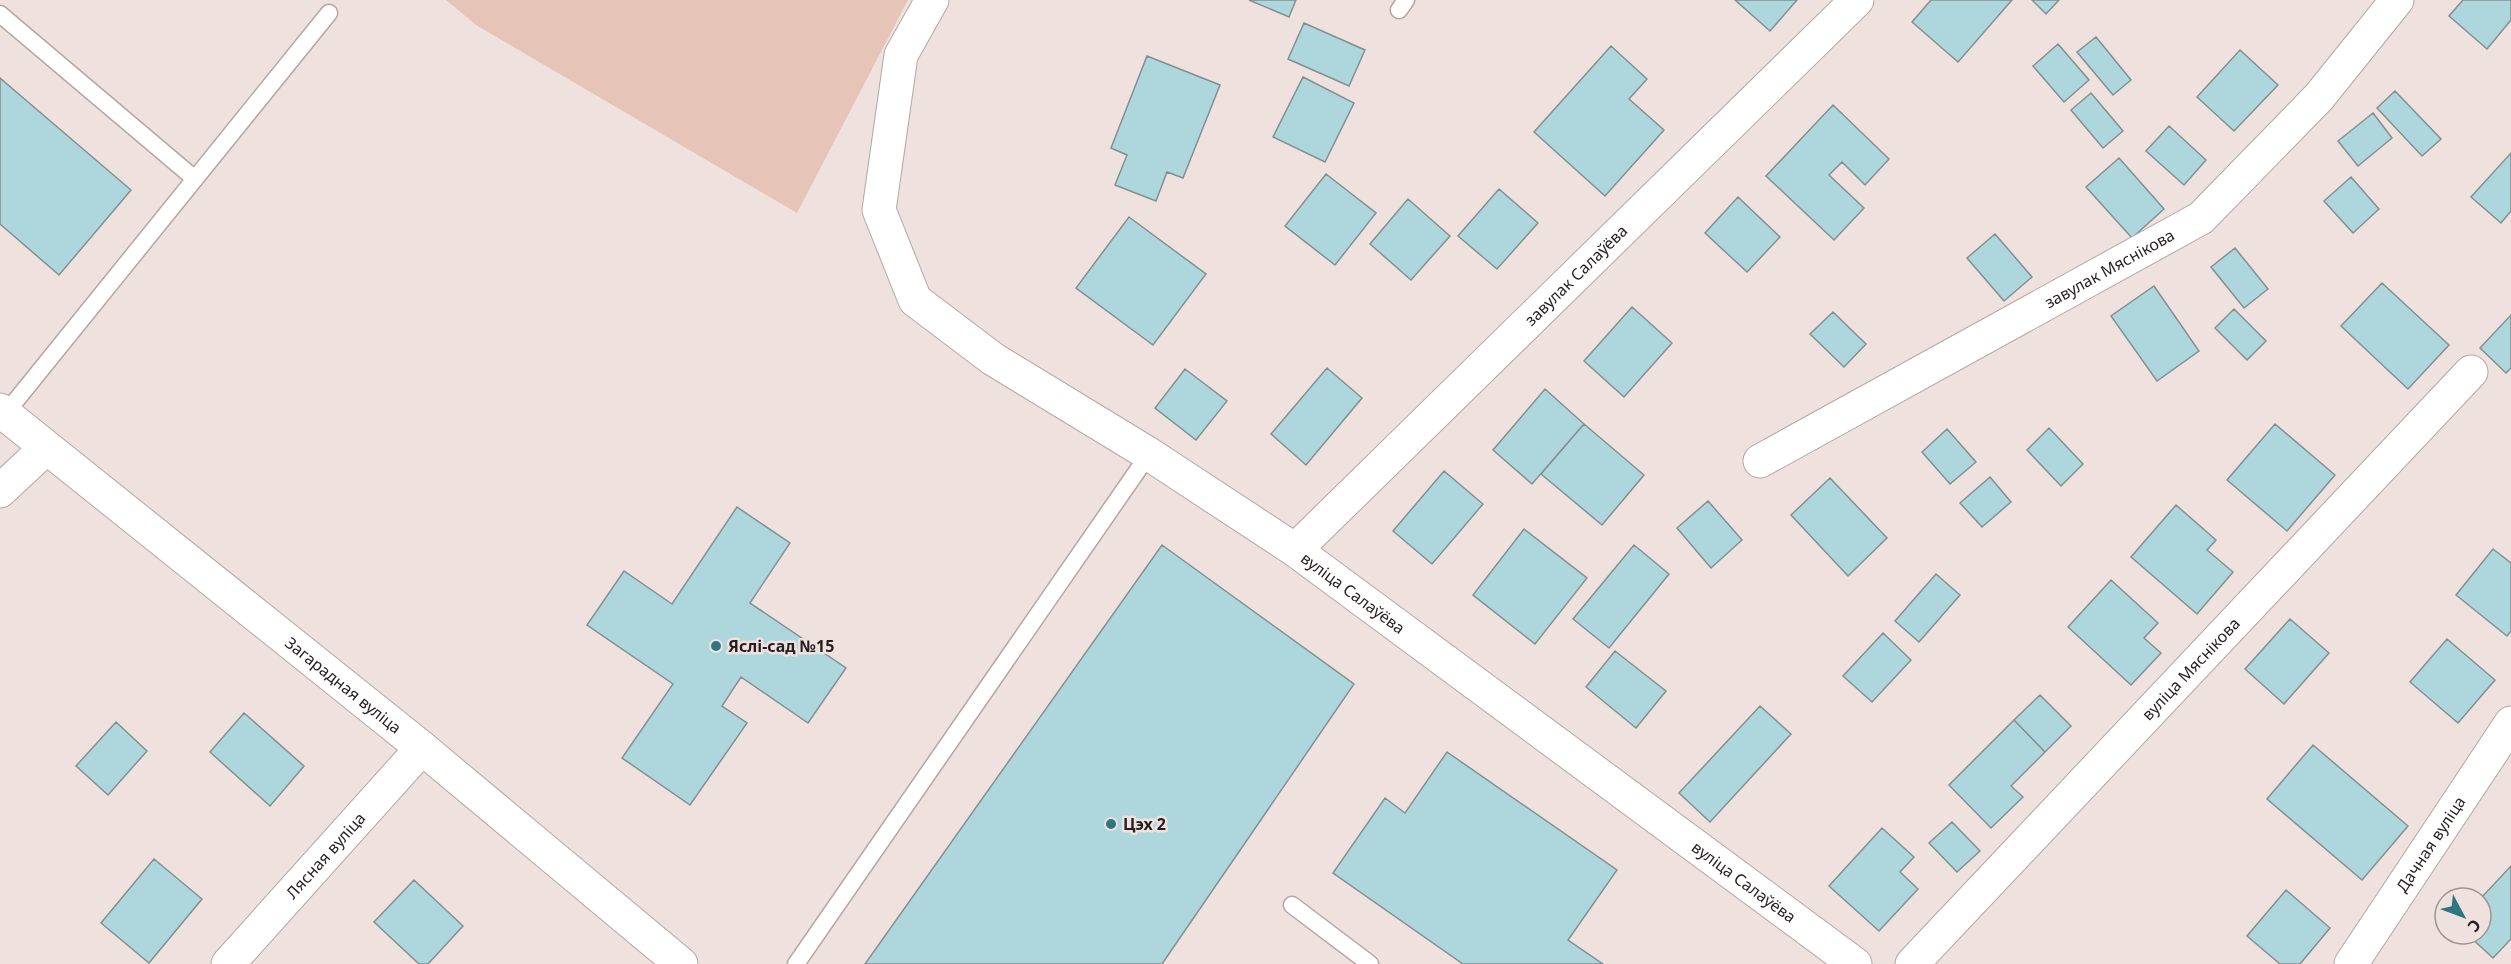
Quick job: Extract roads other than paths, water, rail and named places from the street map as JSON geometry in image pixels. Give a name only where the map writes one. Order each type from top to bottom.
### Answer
[{"type":"street","name":"вуліца Салаўёва","points":[[932,0],[901,55],[879,210],[915,300],[993,359],[1149,454],[1295,550],[1855,964]]},
{"type":"street","name":"завулак Салаўёва","points":[[1295,550],[1857,0]]},
{"type":"street","name":"завулак Мяснікова","points":[[1760,461],[2201,218],[2319,97],[2397,0]]},
{"type":"street","name":"вуліца Мяснікова","points":[[1912,964],[2470,372]]},
{"type":"street","name":"Загарадная вуліца","points":[[3,412],[423,748],[681,964]]},
{"type":"street","points":[[0,491],[46,448]]},
{"type":"street","name":"Дачная вуліца","points":[[2351,964],[2511,723]]},
{"type":"street","name":"Лясная вуліца","points":[[228,964],[423,748]]},
{"type":"lane","points":[[3,412],[329,13]]},
{"type":"lane","points":[[0,14],[195,179]]},
{"type":"lane","points":[[796,964],[1149,454]]},
{"type":"lane","points":[[1292,905],[1371,964]]},
{"type":"place","name":"Яслі-сад №15","points":[[716,646]]},
{"type":"place","name":"Цэх 2","points":[[1111,824]]}]
